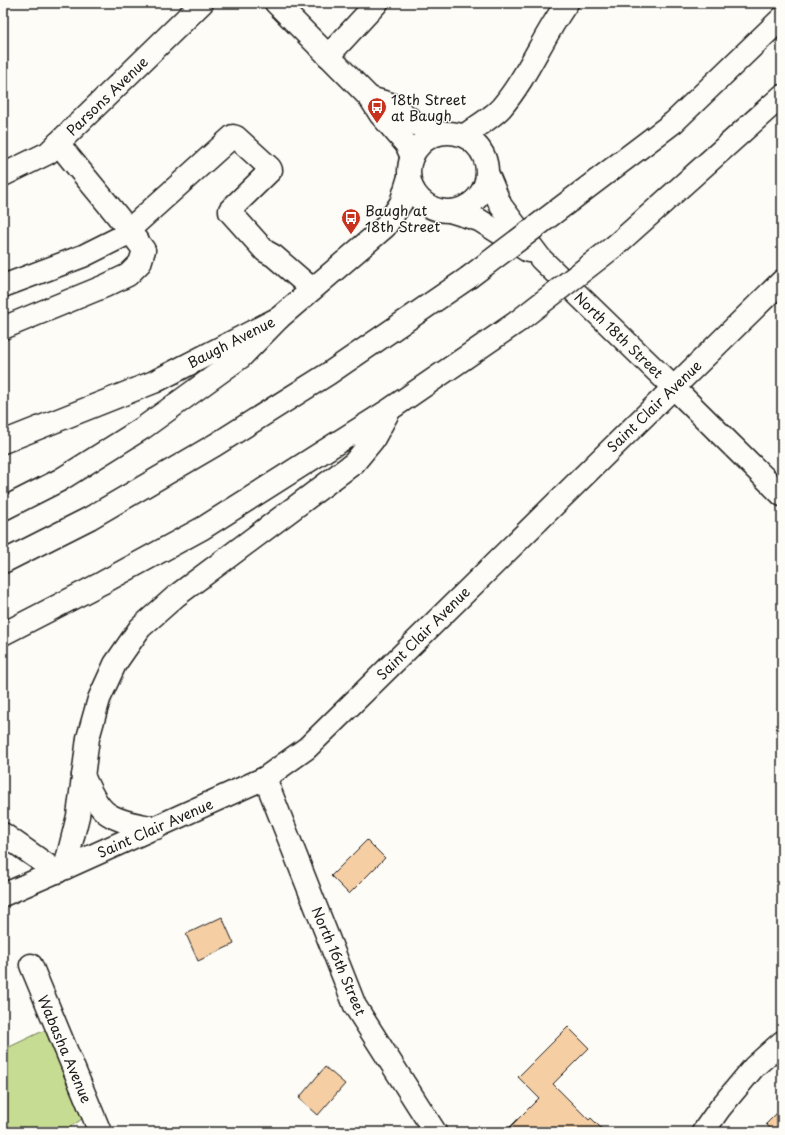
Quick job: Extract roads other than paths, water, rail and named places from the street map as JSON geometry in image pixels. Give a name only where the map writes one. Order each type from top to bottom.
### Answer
[{"type":"main road","name":"Parsons Avenue","points":[[3,175],[48,153],[202,3]]},
{"type":"main road","points":[[276,3],[370,98],[380,114],[406,144],[411,167],[412,187],[424,204],[443,212],[453,212],[463,209],[472,204],[480,196],[485,188],[488,175],[485,157],[480,148],[473,141],[454,133],[436,134],[425,141],[417,148],[411,167]]},
{"type":"main road","points":[[328,56],[377,3]]},
{"type":"main road","points":[[464,136],[500,109],[524,76],[557,17],[567,3]]},
{"type":"main road","points":[[3,562],[90,518],[215,445],[328,374],[468,278],[674,122],[782,18]]},
{"type":"main road","points":[[3,634],[102,583],[203,528],[389,410],[517,322],[616,245],[782,96]]},
{"type":"main road","points":[[370,98],[391,104],[418,125],[436,134]]},
{"type":"main road","points":[[3,286],[83,256],[121,237],[233,136],[236,137],[271,170],[230,210],[230,212],[264,251],[274,256],[312,289]]},
{"type":"main road","points":[[3,328],[128,275],[140,263],[144,250],[129,229],[80,172],[58,143]]},
{"type":"main road","name":"Baugh Avenue","points":[[3,442],[154,382],[279,318],[385,227],[401,204],[411,167]]},
{"type":"main road","name":"North 18th Street","points":[[488,175],[501,206],[541,259],[782,495]]},
{"type":"main road","name":"North 18th Street","points":[[453,212],[479,220],[541,259]]},
{"type":"main road","name":"Saint Clair Avenue","points":[[3,895],[156,828],[265,778],[307,748],[782,281]]},
{"type":"main road","points":[[3,510],[60,480],[143,428],[241,357],[279,318]]},
{"type":"main road","points":[[3,834],[61,870],[78,816],[88,738],[99,699],[115,664],[140,628],[176,596],[354,464],[373,440],[389,410]]},
{"type":"main road","points":[[83,775],[91,794],[107,814],[126,822],[156,828]]},
{"type":"main road","name":"North 16th Street","points":[[265,778],[355,1006],[435,1132]]},
{"type":"main road","name":"Wabasha Avenue","points":[[31,965],[100,1132]]},
{"type":"main road","points":[[705,1132],[720,1108],[754,1067],[782,1042]]},
{"type":"place","name":"18th Street at Baugh","points":[[377,124]]},
{"type":"place","name":"Baugh at 18th Street","points":[[351,235]]}]
